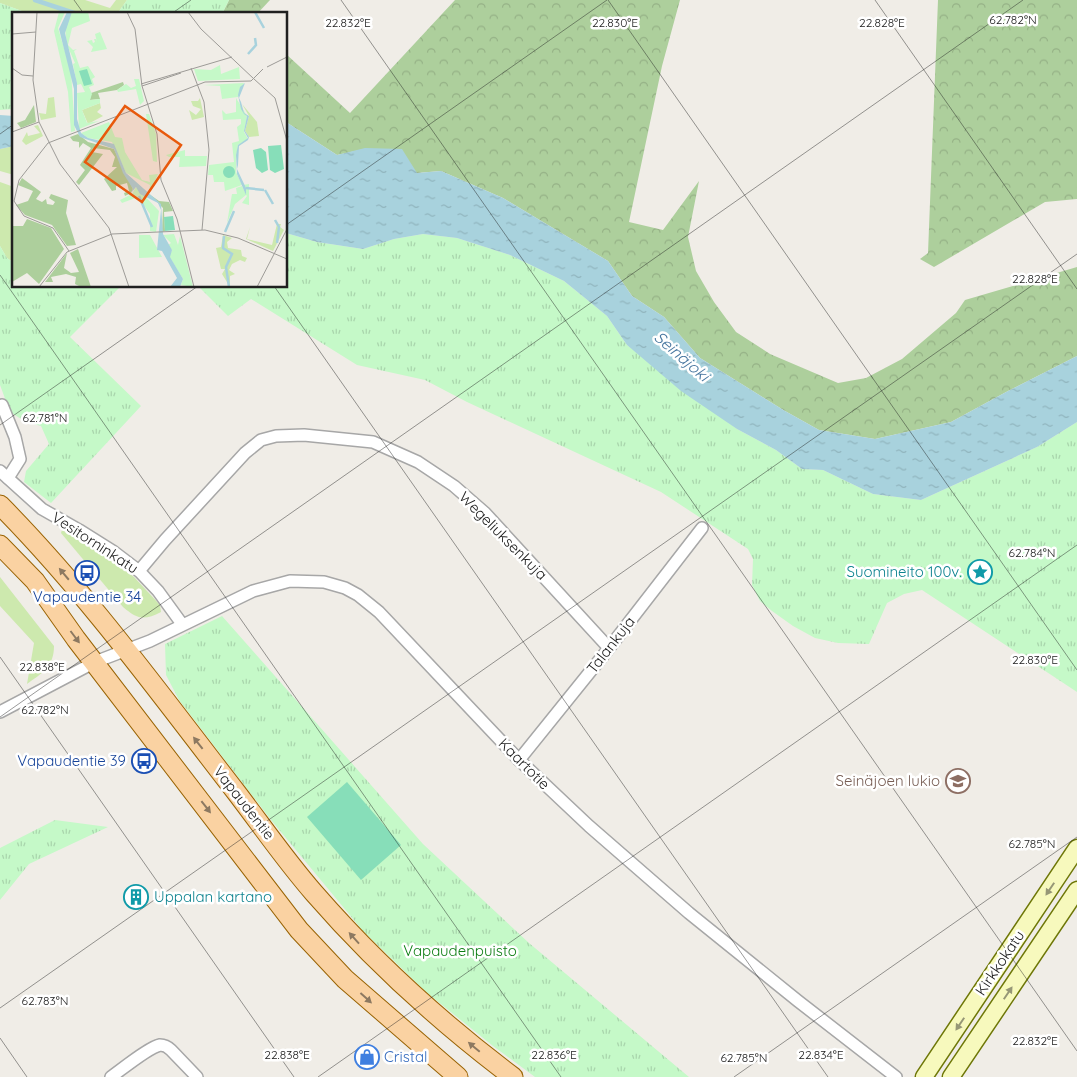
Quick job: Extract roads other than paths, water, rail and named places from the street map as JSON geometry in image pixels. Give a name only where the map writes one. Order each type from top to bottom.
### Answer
[{"type":"main road","name":"Vapaudentie","points":[[0,505],[56,564],[127,650],[312,892],[367,951],[416,998],[477,1050],[513,1077]]},
{"type":"main road","points":[[0,545],[35,581],[299,930],[345,979],[458,1077]]},
{"type":"main road","name":"Kirkkokatu","points":[[924,1077],[1077,848]]},
{"type":"main road","name":"Kirkkokatu","points":[[951,1077],[1077,890]]},
{"type":"street","points":[[2,405],[15,437],[20,459],[4,474]]},
{"type":"street","name":"Wegeliuksenkuja","points":[[140,571],[165,540],[218,482],[245,453],[261,440],[276,436],[304,435],[373,442],[418,462],[454,486],[479,508],[609,648]]},
{"type":"street","name":"Vesitorninkatu","points":[[4,474],[42,509],[86,534],[140,571],[158,591],[182,624]]},
{"type":"street","name":"Talankuja","points":[[519,760],[702,528]]},
{"type":"street","name":"Kaartotie","points":[[0,712],[95,662],[150,641],[253,591],[290,581],[324,582],[345,588],[358,595],[379,612],[519,760],[583,821],[648,878],[798,1001],[896,1077]]},
{"type":"street","points":[[111,1077],[147,1051],[159,1045],[166,1046],[197,1077]]},
{"type":"water","points":[[0,115],[12,116],[12,146],[0,149]]},
{"type":"water","name":"Seinäjoki","points":[[288,123],[337,155],[365,148],[402,149],[417,173],[441,171],[503,198],[608,261],[632,296],[664,317],[700,358],[819,430],[875,439],[951,422],[1077,356],[1077,422],[1037,447],[921,500],[873,494],[823,470],[802,469],[776,450],[737,429],[681,391],[627,345],[607,316],[564,281],[510,255],[457,238],[423,234],[394,239],[363,249],[317,242],[288,234]]},
{"type":"waterway","points":[[35,0],[71,12]]},
{"type":"place","name":"Suomineito 100v.","points":[[980,572]]},
{"type":"place","name":"Vapaudentie 34","points":[[87,573]]},
{"type":"place","name":"Vapaudentie 39","points":[[144,761]]},
{"type":"place","name":"Seinäjoen lukio","points":[[958,781]]},
{"type":"place","name":"Uppalan kartano","points":[[136,897]]},
{"type":"place","name":"Cristal","points":[[367,1057]]},
{"type":"park label","name":"Vapaudenpuisto","points":[[460,951]]}]
